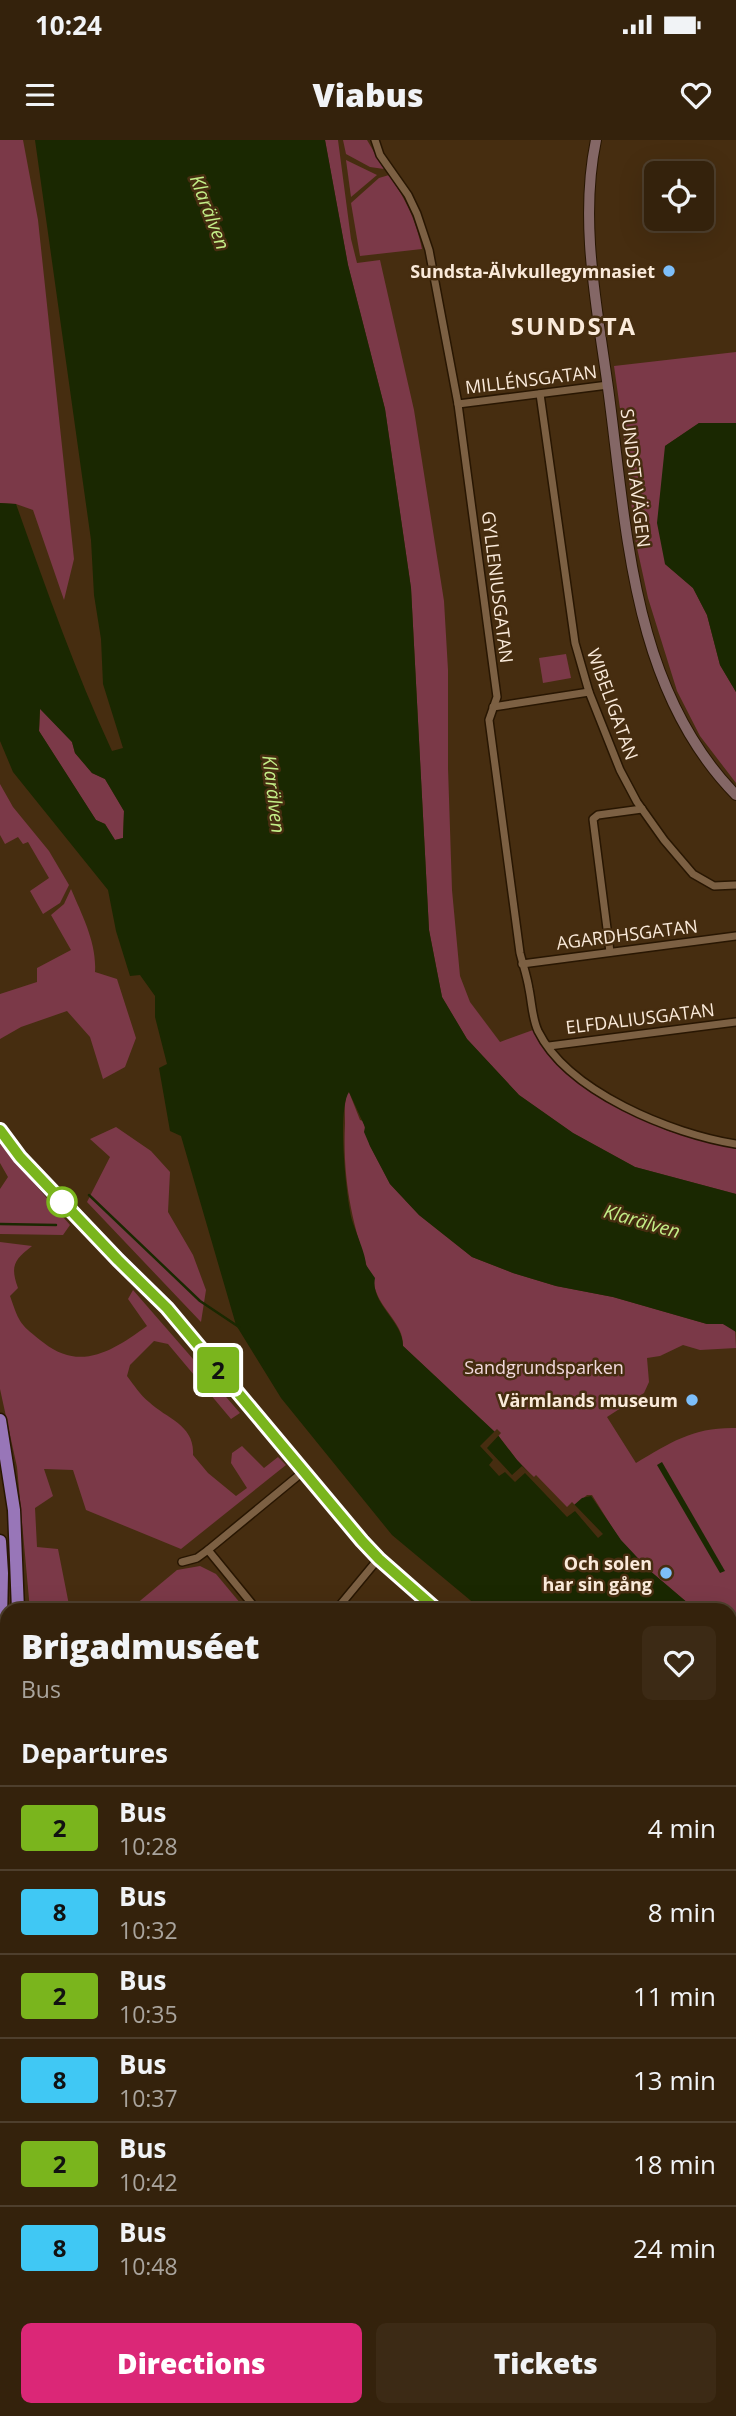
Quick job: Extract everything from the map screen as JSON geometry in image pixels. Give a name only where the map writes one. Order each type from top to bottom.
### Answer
[{"type":"highway","points":[[0,1420],[26,1603]]},
{"type":"highway","points":[[0,1541],[0,1669]]},
{"type":"highway","points":[[17,1547],[18,1603]]},
{"type":"street","name":"GYLLENIUSGATAN","points":[[374,140],[380,155],[408,195],[425,238],[446,335],[458,404],[496,697],[489,720],[522,964],[538,1032],[569,1071],[605,1096],[677,1129],[736,1144]]},
{"type":"street","name":"SUNDSTAVÄGEN","points":[[596,140],[589,185],[590,233],[622,512],[635,585],[660,670],[695,743],[736,795]]},
{"type":"street","name":"MILLÉNSGATAN","points":[[458,404],[608,385]]},
{"type":"street","name":"WIBELIGATAN","points":[[540,394],[575,643],[589,692],[620,770],[642,809],[693,874],[714,886],[736,885]]},
{"type":"street","points":[[493,707],[589,692]]},
{"type":"street","points":[[610,952],[593,819],[598,815],[642,809]]},
{"type":"street","name":"AGARDHSGATAN","points":[[522,964],[736,936]]},
{"type":"street","name":"ELFDALIUSGATAN","points":[[549,1046],[736,1022]]},
{"type":"street","points":[[0,1130],[20,1157],[167,1308],[379,1559],[429,1603]]},
{"type":"street","points":[[182,1562],[197,1558],[208,1550],[304,1471]]},
{"type":"street","points":[[208,1550],[251,1603]]},
{"type":"street","points":[[343,1603],[379,1559]]},
{"type":"green space","points":[[0,140],[23,140],[38,220],[74,559],[64,600],[33,510],[16,504],[0,503]]},
{"type":"green space","points":[[325,140],[338,140],[351,239],[357,263],[380,260],[414,410],[444,601],[452,890],[460,976],[470,1002],[500,1042],[533,1030],[554,1062],[612,1103],[668,1131],[736,1149],[736,1194],[635,1167],[573,1133],[519,1095],[467,1039],[442,997],[429,930],[411,588],[385,409],[348,265]]},
{"type":"green space","points":[[343,140],[367,140],[384,169],[370,167],[346,154]]},
{"type":"green space","points":[[346,160],[377,175],[351,197]]},
{"type":"green space","points":[[389,175],[409,210],[422,249],[360,256],[351,203],[379,178]]},
{"type":"green space","points":[[736,352],[736,423],[699,423],[665,446],[665,564],[693,588],[707,615],[720,665],[736,692],[736,783],[700,736],[677,691],[648,598],[634,534],[614,366]]},
{"type":"green space","points":[[566,654],[571,678],[543,683],[539,658]]},
{"type":"green space","points":[[40,708],[72,742],[75,753],[92,773],[105,779],[124,811],[123,838],[115,840],[105,824],[96,820],[39,731]]},
{"type":"green space","points":[[0,784],[13,807],[49,851],[69,885],[60,903],[43,914],[30,891],[49,878],[28,842],[23,844],[18,837],[5,844],[0,835]]},
{"type":"green space","points":[[71,889],[94,950],[95,972],[117,979],[136,1038],[125,1067],[103,1079],[90,1037],[67,1011],[21,1027],[0,1039],[0,994],[37,982],[37,968],[71,950],[51,915],[64,904]]},
{"type":"green space","name":"Sandgrundsparken","points":[[349,1092],[360,1120],[363,1121],[370,1146],[390,1184],[419,1215],[472,1257],[556,1286],[613,1297],[707,1324],[723,1324],[735,1329],[736,1348],[700,1350],[683,1345],[660,1356],[647,1358],[649,1382],[644,1393],[607,1417],[636,1463],[683,1437],[708,1430],[736,1428],[736,1603],[688,1603],[649,1570],[620,1540],[592,1495],[587,1495],[567,1512],[517,1460],[497,1434],[403,1346],[397,1326],[377,1294],[362,1252],[352,1211],[346,1169],[345,1108]]},
{"type":"green space","points":[[116,1127],[151,1151],[170,1172],[168,1212],[193,1255],[206,1290],[201,1322],[87,1202],[110,1157],[90,1139]]},
{"type":"green space","points":[[0,1144],[70,1225],[63,1235],[0,1234],[0,1189],[8,1177],[0,1163]]},
{"type":"green space","points":[[0,1242],[32,1246],[15,1264],[14,1274],[18,1288],[10,1296],[25,1327],[58,1352],[84,1357],[97,1354],[110,1350],[147,1326],[128,1299],[133,1290],[240,1413],[231,1419],[168,1344],[154,1341],[130,1365],[127,1376],[146,1399],[185,1430],[190,1436],[193,1455],[208,1473],[236,1496],[247,1488],[231,1463],[232,1453],[242,1446],[264,1468],[278,1457],[286,1465],[181,1549],[86,1510],[73,1470],[44,1469],[53,1496],[35,1508],[37,1547],[58,1549],[69,1603],[29,1603],[17,1467],[0,1389]]},
{"type":"green space","points":[[200,1566],[216,1574],[240,1603],[137,1603],[177,1570]]},
{"type":"water","name":"Klarälven","points":[[35,140],[325,140],[348,265],[385,409],[411,588],[429,930],[442,997],[467,1039],[519,1095],[573,1133],[635,1167],[736,1194],[736,1332],[723,1324],[707,1324],[613,1297],[556,1286],[472,1257],[419,1215],[390,1184],[370,1146],[364,1132],[365,1127],[349,1092],[345,1101],[343,1134],[345,1174],[352,1220],[366,1265],[375,1278],[377,1296],[398,1328],[403,1346],[497,1434],[517,1460],[566,1512],[582,1498],[591,1496],[621,1540],[649,1570],[688,1603],[474,1603],[392,1535],[281,1398],[236,1325],[181,1136],[170,1131],[159,1068],[167,1064],[155,1017],[155,996],[140,975],[130,976],[116,931],[108,890],[13,772],[0,741],[0,503],[16,504],[61,629],[112,751],[123,748],[103,684],[101,639],[94,595],[91,540]],"holes":[[[40,709],[72,742],[75,753],[92,773],[105,779],[124,811],[123,838],[115,840],[105,824],[96,820],[39,731]]]},
{"type":"water","points":[[699,423],[736,423],[736,692],[720,665],[707,615],[693,588],[665,564],[657,523],[665,446]]},
{"type":"water","points":[[662,1462],[725,1571],[720,1573],[657,1465]]},
{"type":"pier","points":[[497,1429],[501,1433],[487,1448],[512,1475],[522,1466],[534,1477],[536,1475],[567,1507],[572,1502],[603,1534],[598,1538],[575,1511],[567,1517],[525,1473],[515,1482],[505,1472],[499,1476],[489,1465],[493,1460],[480,1446]]},
{"type":"waterway","points":[[89,1195],[200,1301],[239,1327]]},
{"type":"waterway","points":[[0,1224],[56,1225]]},
{"type":"bus line","name":"2","points":[[0,1130],[20,1157],[167,1308],[362,1541],[429,1603]]},
{"type":"place","name":"Sundsta-Älvkullegymnasiet","points":[[669,271]]},
{"type":"place","name":"Värmlands museum","points":[[692,1400]]},
{"type":"place","name":"Och solen har sin gång","points":[[666,1573]]},
{"type":"district","name":"SUNDSTA","points":[[574,325]]}]
